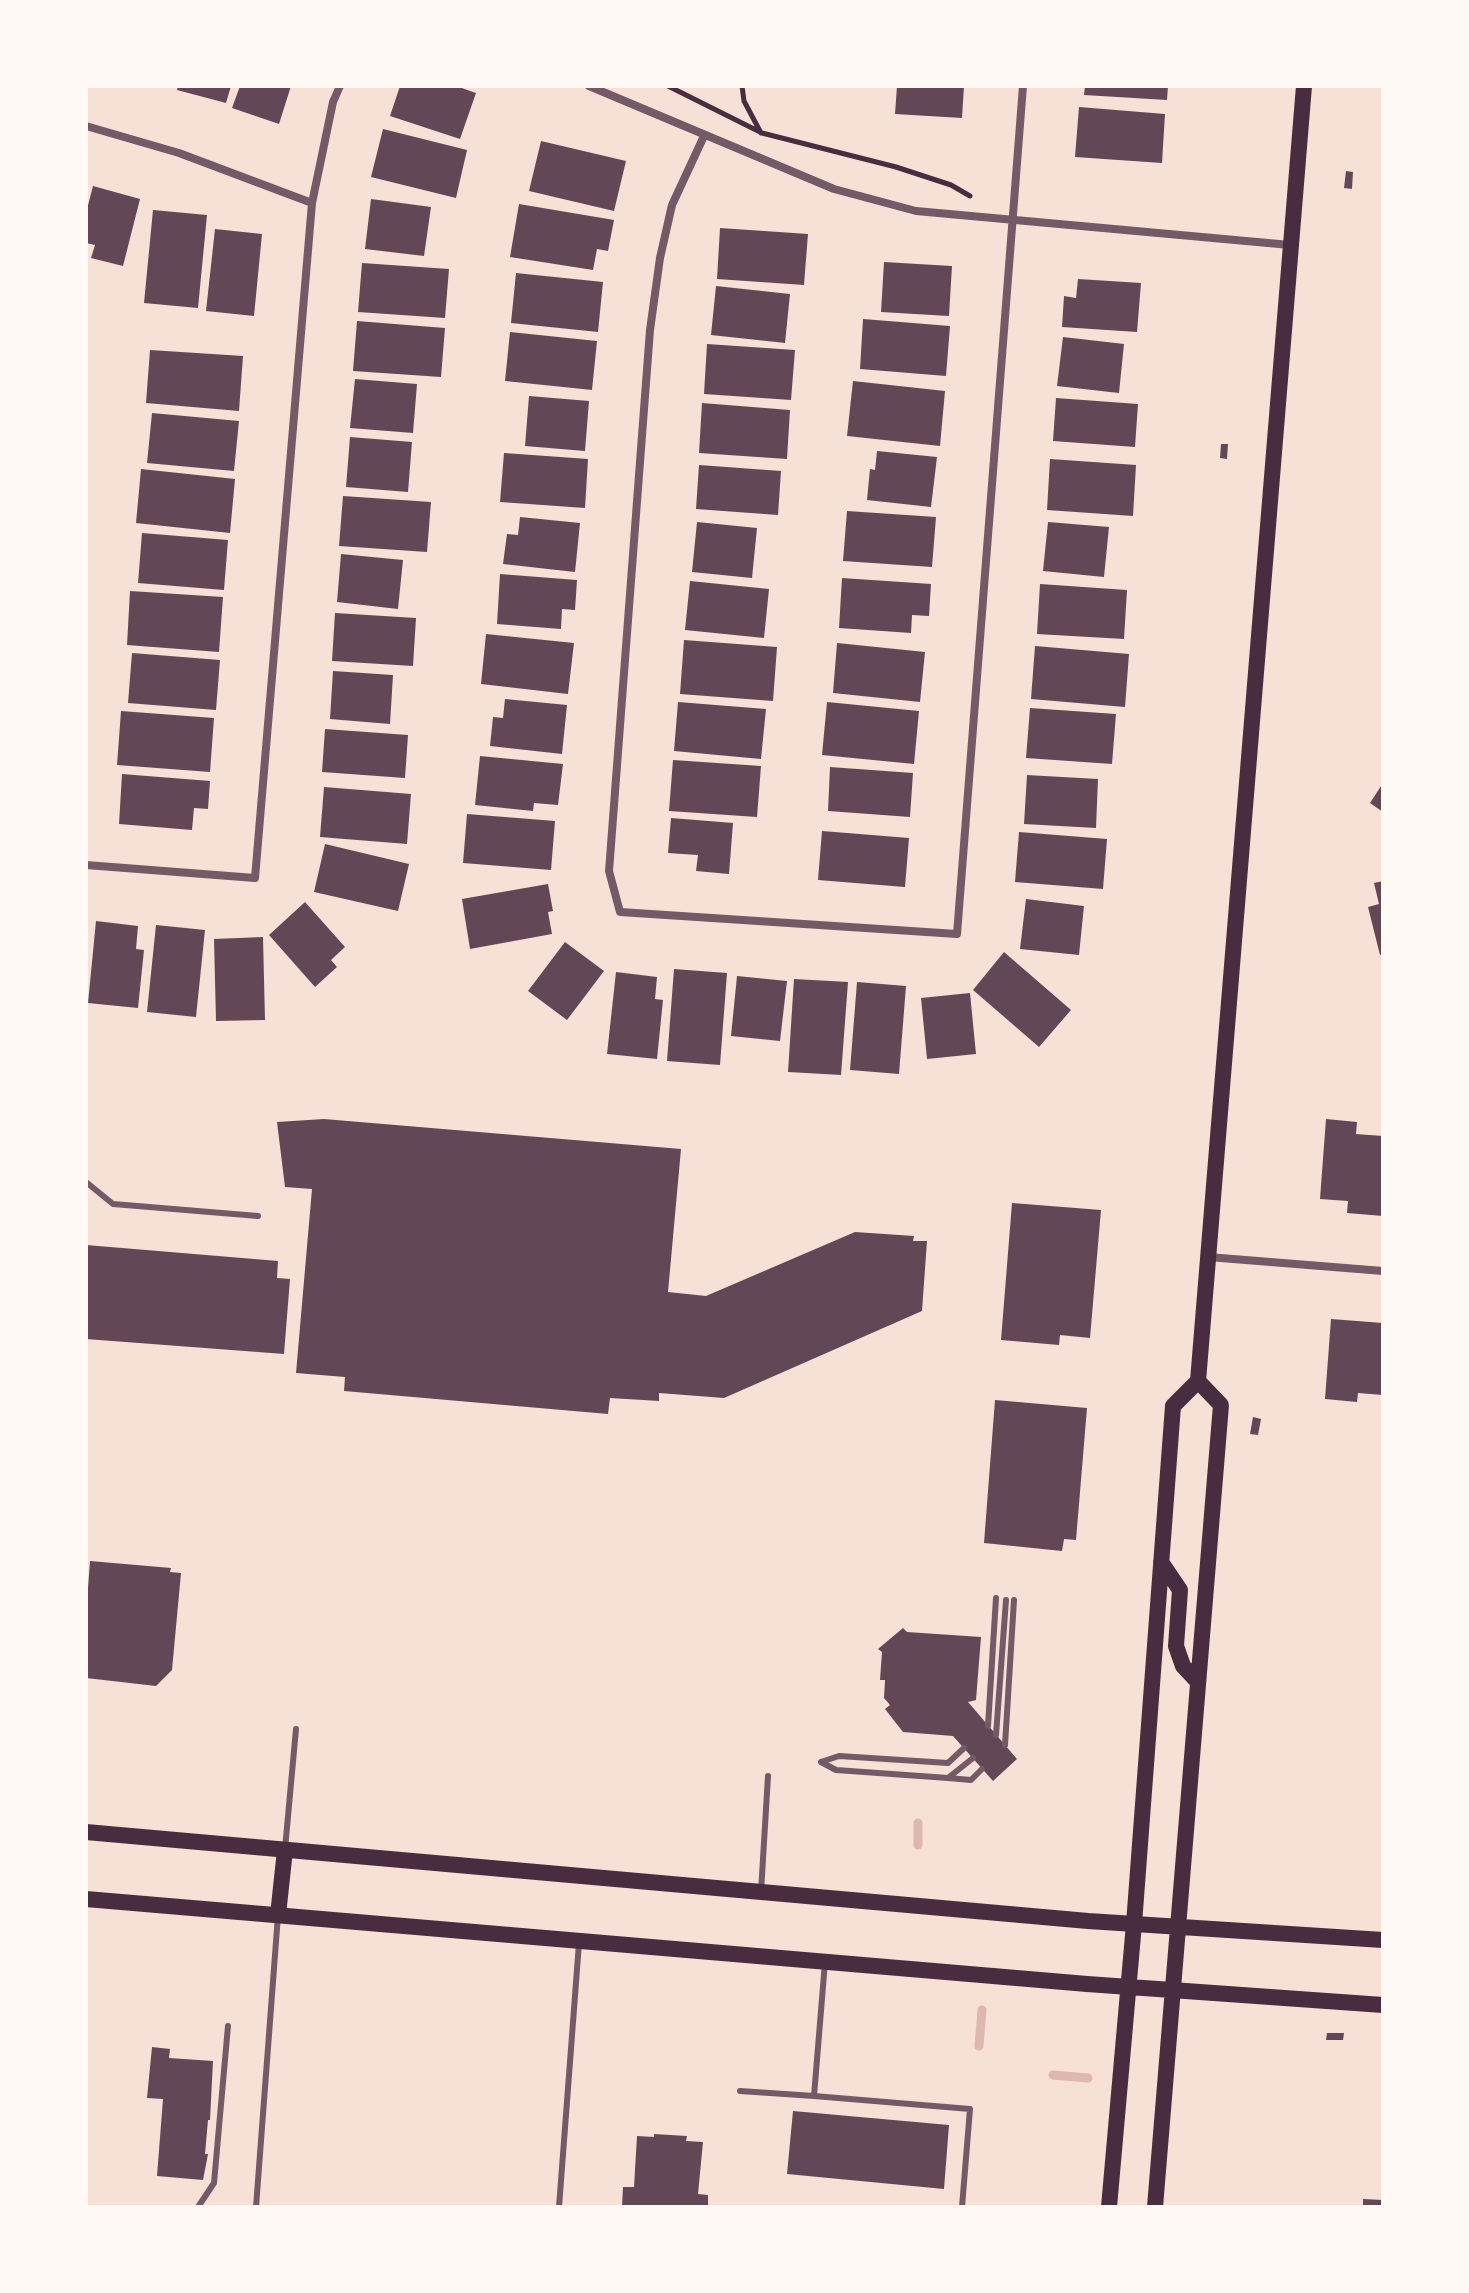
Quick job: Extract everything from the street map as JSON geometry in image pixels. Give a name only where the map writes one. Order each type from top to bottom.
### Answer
[{"type":"main road","points":[[1109,2207],[1128,1987],[1142,1925],[1161,1562],[1173,1406],[1198,1381],[1304,86]]},
{"type":"main road","points":[[1155,2207],[1221,1405],[1198,1381]]},
{"type":"main road","points":[[1161,1562],[1180,1590],[1176,1646],[1183,1666],[1198,1682]]},
{"type":"main road","points":[[86,1832],[1142,1925],[1383,1940]]},
{"type":"main road","points":[[278,1915],[285,1850]]},
{"type":"main road","points":[[86,1899],[1174,1991],[1383,2005]]},
{"type":"street","points":[[86,865],[255,878],[312,203],[333,102],[340,86]]},
{"type":"street","points":[[589,86],[834,189],[916,211],[1290,245]]},
{"type":"street","points":[[704,136],[672,205],[660,258],[650,330],[609,871],[620,912],[957,934],[1023,86]]},
{"type":"street","points":[[86,126],[179,153],[312,203]]},
{"type":"street","points":[[1208,1257],[1383,1271]]},
{"type":"lane","points":[[86,1182],[113,1204],[258,1216]]},
{"type":"lane","points":[[988,1726],[996,1598]]},
{"type":"lane","points":[[996,1735],[1010,1600],[1005,1745]]},
{"type":"lane","points":[[285,1850],[296,1729]]},
{"type":"lane","points":[[964,1748],[948,1763],[839,1756],[821,1762],[836,1770],[971,1780],[982,1769]]},
{"type":"lane","points":[[948,1778],[973,1758]]},
{"type":"lane","points":[[761,1892],[768,1776]]},
{"type":"lane","points":[[256,2207],[278,1915]]},
{"type":"lane","points":[[559,2207],[579,1942]]},
{"type":"lane","points":[[814,2096],[825,1962]]},
{"type":"lane","points":[[198,2207],[214,2183],[228,2026]]},
{"type":"lane","points":[[740,2091],[970,2109],[962,2207]]},
{"type":"path","points":[[668,86],[762,133],[896,167],[951,185],[976,199]]},
{"type":"path","points":[[742,86],[744,101],[762,133],[772,163]]},
{"type":"building","points":[[178,86],[231,86],[226,103],[177,90]]},
{"type":"building","points":[[240,86],[291,86],[279,124],[232,108]]},
{"type":"building","points":[[400,86],[456,86],[476,93],[460,139],[390,116]]},
{"type":"building","points":[[897,86],[964,86],[962,118],[895,114]]},
{"type":"building","points":[[1085,86],[1168,86],[1167,100],[1084,95]]},
{"type":"building","points":[[1079,107],[1165,114],[1162,163],[1075,157]]},
{"type":"building","points":[[383,129],[467,150],[456,198],[371,177]]},
{"type":"building","points":[[541,141],[626,161],[614,211],[529,191]]},
{"type":"building","points":[[1346,171],[1353,172],[1352,189],[1344,188]]},
{"type":"building","points":[[93,186],[140,199],[123,266],[91,258],[95,245],[86,243],[86,213]]},
{"type":"building","points":[[371,199],[431,207],[424,256],[365,249]]},
{"type":"building","points":[[519,204],[614,220],[608,251],[597,249],[593,270],[510,257]]},
{"type":"building","points":[[153,210],[207,215],[198,308],[144,303]]},
{"type":"building","points":[[720,228],[808,234],[804,285],[717,279]]},
{"type":"building","points":[[215,229],[262,234],[254,316],[206,311]]},
{"type":"building","points":[[884,262],[952,266],[949,316],[881,312]]},
{"type":"building","points":[[362,263],[449,269],[445,318],[358,312]]},
{"type":"building","points":[[516,273],[603,282],[598,332],[511,323]]},
{"type":"building","points":[[1078,279],[1141,283],[1137,332],[1062,327],[1064,296],[1076,298]]},
{"type":"building","points":[[716,286],[790,294],[785,343],[711,335]]},
{"type":"building","points":[[863,319],[950,326],[946,376],[860,369]]},
{"type":"building","points":[[357,321],[445,328],[441,377],[353,371]]},
{"type":"building","points":[[510,332],[597,341],[592,390],[505,381]]},
{"type":"building","points":[[1063,337],[1124,344],[1119,393],[1057,386]]},
{"type":"building","points":[[707,344],[795,350],[791,400],[704,394]]},
{"type":"building","points":[[150,350],[243,356],[239,411],[146,403]]},
{"type":"building","points":[[355,379],[417,384],[413,433],[350,428]]},
{"type":"building","points":[[853,381],[945,391],[940,446],[847,436]]},
{"type":"building","points":[[529,396],[589,401],[585,451],[525,446]]},
{"type":"building","points":[[1056,398],[1138,404],[1135,447],[1053,441]]},
{"type":"building","points":[[702,403],[790,410],[787,459],[699,453]]},
{"type":"building","points":[[152,413],[239,421],[234,471],[147,463]]},
{"type":"building","points":[[350,437],[412,442],[408,492],[346,487]]},
{"type":"building","points":[[1221,444],[1228,444],[1227,459],[1220,458]]},
{"type":"building","points":[[877,451],[937,457],[931,507],[867,500],[870,469],[875,470]]},
{"type":"building","points":[[504,453],[588,459],[585,508],[500,502]]},
{"type":"building","points":[[1050,459],[1136,465],[1133,516],[1047,510]]},
{"type":"building","points":[[699,465],[781,471],[778,515],[696,509]]},
{"type":"building","points":[[141,469],[235,479],[230,533],[136,523]]},
{"type":"building","points":[[343,496],[431,502],[427,552],[339,546]]},
{"type":"building","points":[[847,511],[936,517],[932,567],[843,561]]},
{"type":"building","points":[[520,517],[580,523],[575,572],[503,564],[507,534],[518,535]]},
{"type":"building","points":[[697,522],[757,528],[752,578],[692,572]]},
{"type":"building","points":[[1048,522],[1109,527],[1104,577],[1043,571]]},
{"type":"building","points":[[142,533],[228,540],[224,590],[138,583]]},
{"type":"building","points":[[341,554],[403,560],[398,609],[337,602]]},
{"type":"building","points":[[500,574],[577,580],[575,610],[562,609],[561,629],[497,624]]},
{"type":"building","points":[[842,578],[931,584],[929,616],[912,615],[911,633],[839,628]]},
{"type":"building","points":[[690,581],[769,589],[764,638],[685,630]]},
{"type":"building","points":[[1040,584],[1127,590],[1124,639],[1037,634]]},
{"type":"building","points":[[130,591],[223,597],[219,652],[127,645]]},
{"type":"building","points":[[335,613],[416,618],[413,666],[332,661]]},
{"type":"building","points":[[486,634],[574,643],[568,694],[481,684]]},
{"type":"building","points":[[684,640],[777,647],[773,701],[680,694]]},
{"type":"building","points":[[837,643],[925,652],[920,702],[833,693]]},
{"type":"building","points":[[1035,646],[1129,654],[1125,707],[1031,699]]},
{"type":"building","points":[[132,653],[220,660],[216,710],[128,703]]},
{"type":"building","points":[[333,671],[393,675],[390,724],[330,719]]},
{"type":"building","points":[[505,699],[567,705],[562,754],[490,746],[493,717],[503,718]]},
{"type":"building","points":[[678,702],[766,709],[761,759],[674,751]]},
{"type":"building","points":[[827,702],[919,711],[914,764],[822,755]]},
{"type":"building","points":[[1030,708],[1116,714],[1112,764],[1026,758]]},
{"type":"building","points":[[121,711],[214,718],[210,772],[117,765]]},
{"type":"building","points":[[325,729],[408,735],[405,778],[322,772]]},
{"type":"building","points":[[480,756],[563,764],[558,805],[534,803],[533,811],[475,805]]},
{"type":"building","points":[[673,760],[761,766],[757,817],[669,811]]},
{"type":"building","points":[[830,767],[913,773],[910,817],[828,811]]},
{"type":"building","points":[[122,774],[210,781],[208,809],[194,808],[192,830],[119,824]]},
{"type":"building","points":[[1027,775],[1098,779],[1096,828],[1024,824]]},
{"type":"building","points":[[1383,783],[1383,812],[1370,803]]},
{"type":"building","points":[[324,787],[411,794],[407,844],[320,837]]},
{"type":"building","points":[[467,814],[555,821],[551,870],[463,863]]},
{"type":"building","points":[[671,818],[733,823],[729,874],[696,871],[698,855],[668,853]]},
{"type":"building","points":[[822,831],[909,838],[905,887],[818,880]]},
{"type":"building","points":[[1019,832],[1107,839],[1103,889],[1015,882]]},
{"type":"building","points":[[325,844],[409,864],[398,911],[314,892]]},
{"type":"building","points":[[1383,881],[1383,954],[1380,955],[1368,907],[1379,904],[1374,883]]},
{"type":"building","points":[[548,884],[553,911],[548,912],[552,934],[470,949],[462,899]]},
{"type":"building","points":[[1026,899],[1084,906],[1079,955],[1020,949]]},
{"type":"building","points":[[305,902],[345,947],[331,960],[337,967],[315,987],[269,935]]},
{"type":"building","points":[[96,921],[138,926],[136,949],[144,950],[138,1008],[88,1003]]},
{"type":"building","points":[[156,925],[205,930],[196,1017],[147,1012]]},
{"type":"building","points":[[263,937],[265,1020],[216,1021],[214,939]]},
{"type":"building","points":[[565,942],[604,971],[567,1020],[528,991]]},
{"type":"building","points":[[1004,952],[1071,1010],[1039,1047],[973,990]]},
{"type":"building","points":[[674,969],[727,973],[720,1065],[667,1061]]},
{"type":"building","points":[[616,972],[657,977],[655,999],[663,1000],[657,1059],[607,1054]]},
{"type":"building","points":[[737,976],[787,981],[780,1041],[731,1036]]},
{"type":"building","points":[[794,979],[848,982],[841,1075],[788,1072]]},
{"type":"building","points":[[857,982],[906,986],[899,1074],[850,1070]]},
{"type":"building","points":[[970,993],[976,1054],[927,1059],[921,998]]},
{"type":"building","points":[[324,1119],[681,1149],[668,1292],[706,1296],[855,1232],[914,1236],[913,1241],[927,1241],[922,1311],[724,1398],[659,1393],[659,1401],[610,1398],[608,1414],[344,1391],[345,1377],[296,1373],[312,1189],[285,1187],[277,1122]]},
{"type":"building","points":[[1326,1119],[1357,1122],[1356,1134],[1383,1136],[1383,1216],[1347,1213],[1348,1201],[1320,1199]]},
{"type":"building","points":[[1012,1203],[1101,1210],[1090,1338],[1060,1335],[1059,1345],[1001,1340]]},
{"type":"building","points":[[86,1245],[278,1261],[277,1278],[290,1279],[284,1354],[86,1339]]},
{"type":"building","points":[[1331,1319],[1383,1323],[1383,1395],[1358,1393],[1357,1402],[1325,1399]]},
{"type":"building","points":[[995,1400],[1087,1408],[1076,1540],[1064,1539],[1062,1551],[984,1543]]},
{"type":"building","points":[[1253,1417],[1261,1419],[1258,1435],[1250,1434]]},
{"type":"building","points":[[90,1561],[171,1568],[170,1572],[181,1573],[172,1670],[156,1686],[86,1678]]},
{"type":"building","points":[[903,1628],[907,1632],[981,1637],[976,1700],[968,1702],[1017,1759],[993,1781],[953,1736],[903,1732],[885,1709],[890,1705],[884,1698],[885,1680],[880,1680],[882,1652],[878,1649]]},
{"type":"building","points":[[1327,2033],[1344,2033],[1343,2040],[1326,2040]]},
{"type":"building","points":[[152,2047],[170,2049],[169,2058],[213,2061],[205,2154],[208,2154],[203,2180],[157,2176],[163,2099],[147,2098]]},
{"type":"building","points":[[793,2111],[949,2125],[944,2189],[787,2174]]},
{"type":"building","points":[[654,2134],[687,2136],[686,2141],[703,2142],[698,2194],[708,2195],[708,2207],[622,2207],[623,2187],[634,2187],[637,2136],[654,2137]]},
{"type":"building","points":[[1363,2199],[1383,2200],[1383,2207],[1363,2207]]},
{"type":"waterway","points":[[918,1823],[918,1845]]},
{"type":"waterway","points":[[979,2046],[982,2010]]},
{"type":"waterway","points":[[1053,2075],[1088,2078]]}]
